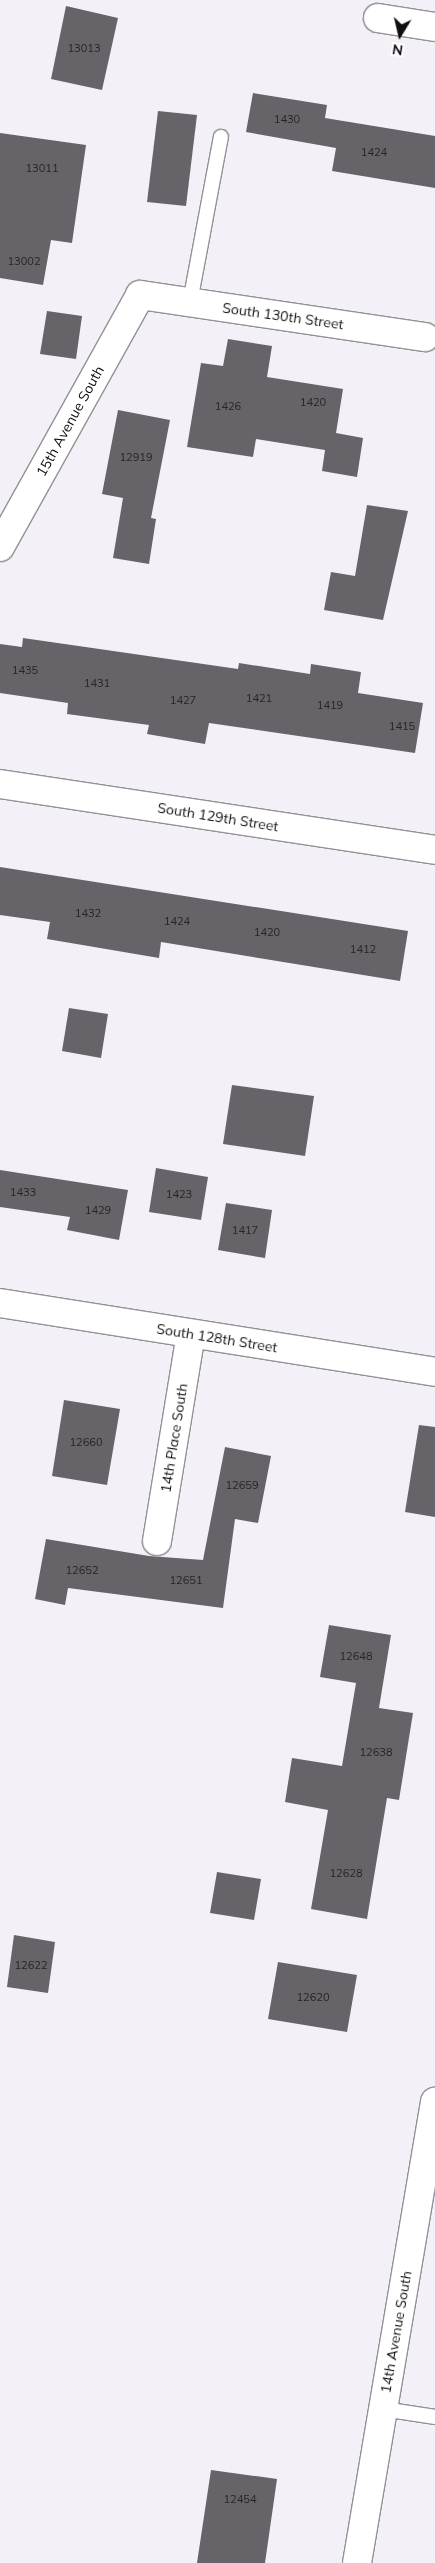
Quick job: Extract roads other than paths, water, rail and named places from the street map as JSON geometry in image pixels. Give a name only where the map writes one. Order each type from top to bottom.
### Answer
[{"type":"street","points":[[378,18],[435,27]]},
{"type":"street","name":"South 130th Street","points":[[140,294],[425,337]]},
{"type":"street","name":"15th Avenue South","points":[[0,547],[140,294]]},
{"type":"street","name":"South 129th Street","points":[[0,784],[435,850]]},
{"type":"street","name":"South 128th Street","points":[[0,1303],[435,1372]]},
{"type":"street","name":"14th Place South","points":[[157,1541],[191,1334]]},
{"type":"street","name":"14th Avenue South","points":[[357,2563],[435,2102]]},
{"type":"lane","points":[[190,302],[221,137]]},
{"type":"lane","points":[[383,2409],[435,2417]]}]
